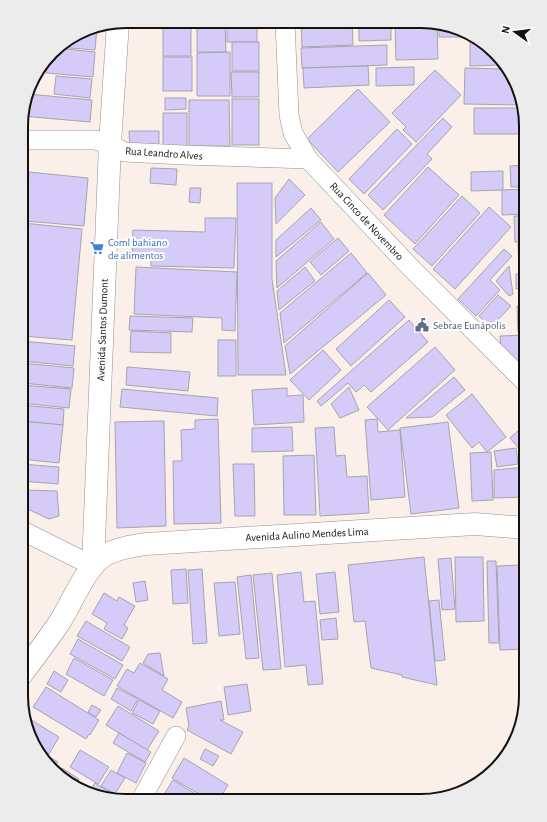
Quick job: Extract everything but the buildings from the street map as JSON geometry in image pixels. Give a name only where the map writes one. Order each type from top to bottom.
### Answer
[{"type":"main road","name":"Avenida Santos Dumont","points":[[93,566],[110,144],[118,29]]},
{"type":"main road","points":[[475,524],[519,513]]},
{"type":"main road","name":"Avenida Aulino Mendes Lima","points":[[93,566],[106,554],[146,544],[475,524],[519,527]]},
{"type":"main road","points":[[28,665],[60,622],[93,566]]},
{"type":"street","name":"Rua Cinco de Novembro","points":[[285,28],[289,115],[293,133],[308,159],[410,267],[519,376]]},
{"type":"street","name":"Rua Leandro Alves","points":[[28,140],[95,140],[110,144],[124,152],[308,159]]},
{"type":"street","points":[[28,534],[93,566]]},
{"type":"street","points":[[145,794],[176,736]]},
{"type":"place","name":"Coml bahiano de alimentos","points":[[97,248]]},
{"type":"place","name":"Sebrae Eunápolis","points":[[422,325]]}]
